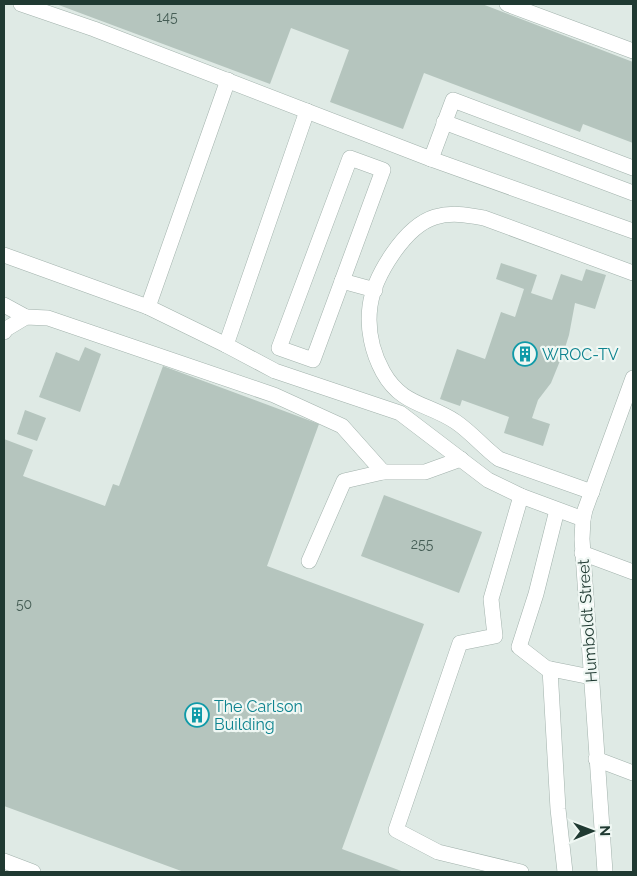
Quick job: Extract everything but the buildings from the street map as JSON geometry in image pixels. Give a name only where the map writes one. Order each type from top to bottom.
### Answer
[{"type":"street","points":[[21,4],[94,29],[432,159],[633,231]]},
{"type":"street","points":[[507,4],[633,51]]},
{"type":"street","points":[[148,306],[228,80]]},
{"type":"street","points":[[432,159],[453,100],[633,168]]},
{"type":"street","points":[[226,344],[307,111]]},
{"type":"street","points":[[444,122],[633,193]]},
{"type":"street","points":[[350,158],[383,170],[342,281],[314,360],[279,348],[350,158]]},
{"type":"street","points":[[592,492],[499,459],[456,422],[407,398],[394,388],[383,372],[374,350],[370,328],[370,305],[383,271],[398,247],[413,230],[434,218],[462,214],[484,218],[633,273]]},
{"type":"street","points":[[4,255],[148,306],[226,344],[275,371],[400,413],[488,480],[521,496],[583,519]]},
{"type":"street","points":[[342,281],[375,290]]},
{"type":"street","points":[[4,305],[26,317],[48,318],[274,395],[342,426],[383,472]]},
{"type":"street","points":[[4,332],[26,317]]},
{"type":"street","name":"Humboldt Street","points":[[605,872],[582,553],[583,519],[633,378]]},
{"type":"street","points":[[436,440],[447,418]]},
{"type":"street","points":[[478,472],[491,454]]},
{"type":"street","points":[[309,561],[344,481],[383,472],[425,472],[461,459]]},
{"type":"street","points":[[495,636],[491,599],[521,496]]},
{"type":"street","points":[[519,646],[536,594],[557,510]]},
{"type":"street","points":[[582,553],[633,572]]},
{"type":"street","points":[[521,872],[438,852],[396,830],[460,643],[495,636],[519,646],[546,668],[591,677]]},
{"type":"street","points":[[550,669],[558,809],[565,872]]},
{"type":"street","points":[[596,759],[633,773]]},
{"type":"street","points":[[4,861],[33,872]]},
{"type":"place","name":"WROC-TV","points":[[525,354]]},
{"type":"place","name":"The Carlson Building","points":[[197,715]]}]
